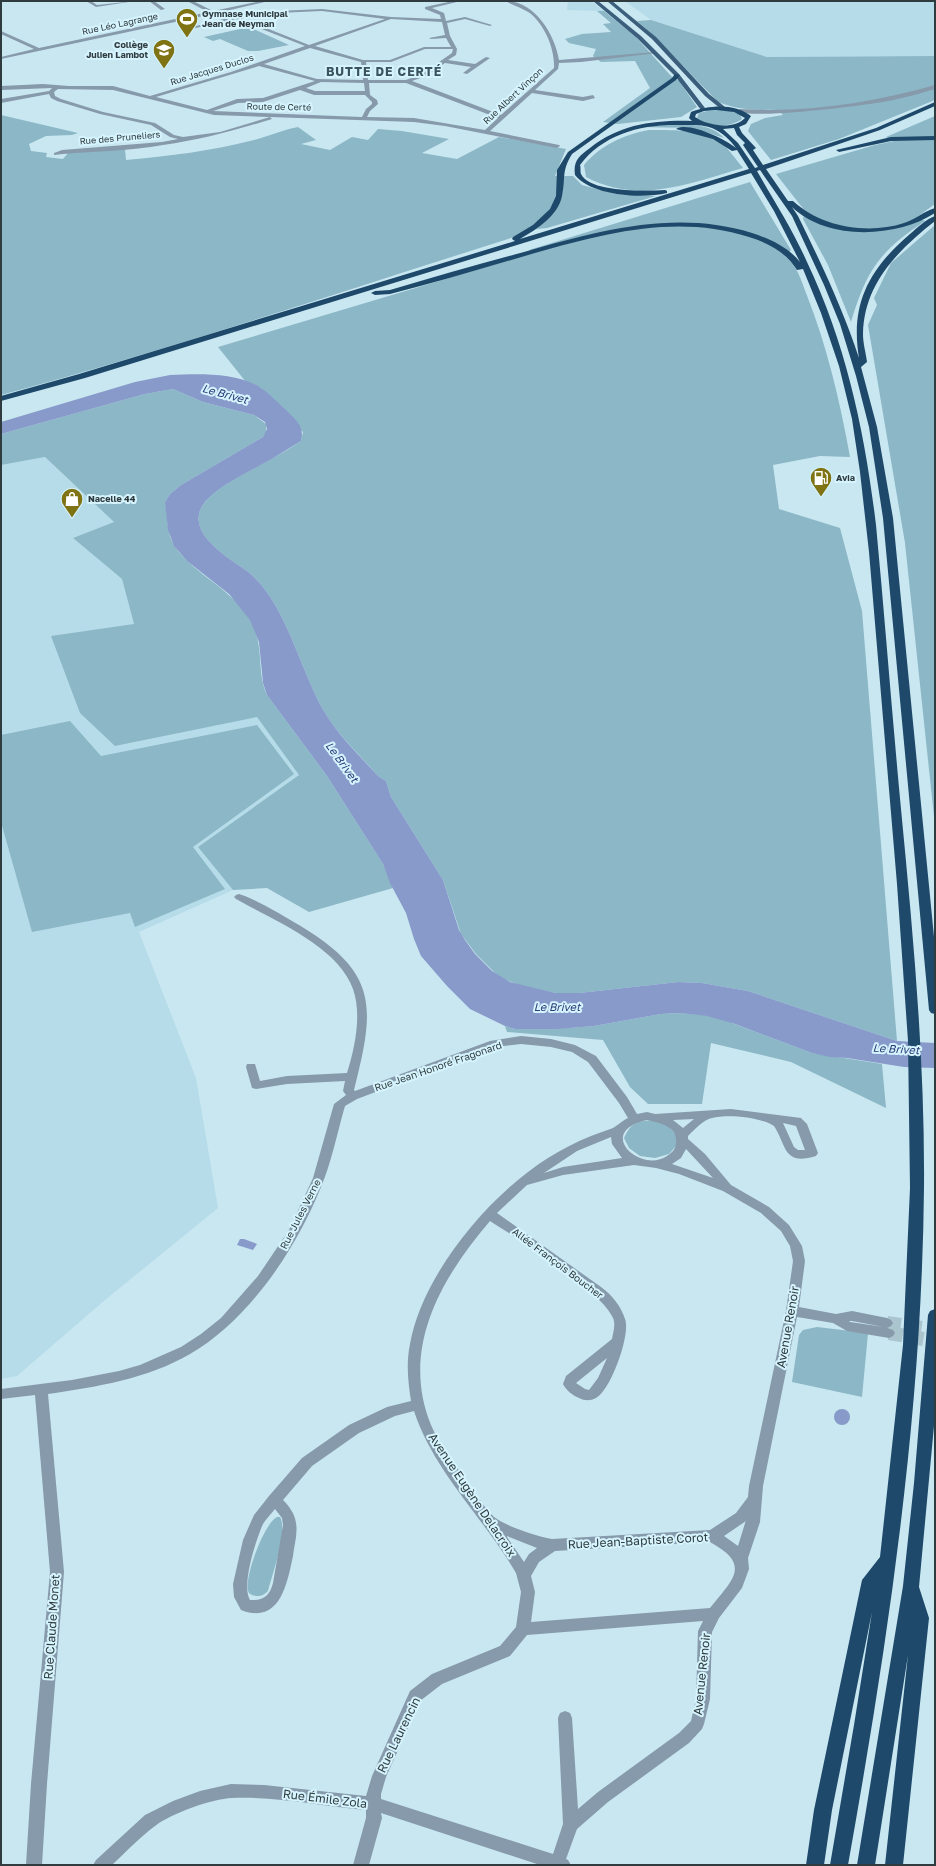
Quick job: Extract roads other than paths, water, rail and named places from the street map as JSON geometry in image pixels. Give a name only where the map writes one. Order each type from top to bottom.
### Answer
[{"type":"highway","points":[[473,256],[477,252],[514,240],[528,231],[553,209],[559,195],[559,173],[562,164],[570,153],[677,75]]},
{"type":"highway","points":[[1,406],[97,379],[736,179],[878,129],[935,104]]},
{"type":"highway","points":[[589,139],[622,126],[676,120],[703,109],[723,108],[740,111],[748,116],[743,124],[736,126],[713,126],[698,123],[634,126],[611,136],[589,152],[577,166],[578,176],[589,184],[612,191],[648,194],[676,190],[710,181],[736,179],[785,167],[839,150],[900,128]]},
{"type":"highway","points":[[693,113],[692,118],[698,123]]},
{"type":"highway","points":[[713,126],[727,134],[745,156],[777,210],[809,275],[830,324],[846,379],[861,444],[868,490],[914,1039],[917,1172],[913,1305],[906,1410],[888,1559],[857,1766],[839,1865]]},
{"type":"highway","points":[[736,126],[736,130],[794,216],[807,239],[839,312],[857,367],[873,428],[888,518],[935,1010]]},
{"type":"highway","points":[[611,136],[652,128],[680,129],[698,132],[724,141],[749,165]]},
{"type":"highway","points":[[839,150],[891,139],[935,138]]},
{"type":"highway","points":[[743,139],[763,159],[793,204],[802,213],[814,220],[846,227],[883,229],[909,224],[935,210]]},
{"type":"highway","points":[[1,399],[82,376],[724,179]]},
{"type":"highway","points":[[857,367],[863,362],[860,330],[863,307],[872,281],[890,256],[935,218]]},
{"type":"highway","points":[[375,293],[390,292],[595,234],[655,224],[712,226],[749,234],[767,241],[786,252],[796,261],[801,270],[809,275]]},
{"type":"highway","points":[[866,1865],[911,1586],[923,1476],[935,1315]]},
{"type":"highway","points":[[815,1865],[823,1810],[870,1580],[888,1559]]},
{"type":"highway","points":[[894,1865],[921,1618],[911,1586]]},
{"type":"main road","points":[[595,1],[634,32],[677,75],[703,109]]},
{"type":"main road","points":[[609,1],[654,38],[707,95],[723,108]]},
{"type":"street","points":[[90,2],[97,6],[133,1]]},
{"type":"street","points":[[151,1],[163,9]]},
{"type":"street","points":[[189,1],[211,12]]},
{"type":"street","name":"Rue Léo Lagrange","points":[[1,58],[211,12],[224,12],[267,1]]},
{"type":"street","points":[[259,64],[305,78],[320,80],[367,82],[407,81],[424,75],[455,53],[448,36],[442,14],[427,8],[459,1]]},
{"type":"street","points":[[508,1],[534,16],[548,35],[555,50],[557,62],[655,53]]},
{"type":"street","points":[[182,30],[254,13],[322,10],[384,16],[390,18],[450,22],[465,18],[490,25]]},
{"type":"street","points":[[224,12],[308,47],[363,61],[391,61],[424,48],[453,48]]},
{"type":"street","name":"Rue Jacques Duclos","points":[[150,97],[234,73],[390,18]]},
{"type":"street","points":[[1,32],[39,50]]},
{"type":"street","points":[[431,38],[448,36]]},
{"type":"street","points":[[465,73],[488,58]]},
{"type":"street","points":[[363,61],[368,97],[375,101],[375,104],[368,110],[364,118]]},
{"type":"street","points":[[444,61],[476,66]]},
{"type":"street","name":"Rue Albert Vinçon","points":[[486,132],[556,68],[557,62]]},
{"type":"street","points":[[207,112],[238,101],[263,100],[314,84],[320,80]]},
{"type":"street","points":[[407,81],[502,117]]},
{"type":"street","name":"Route de Certé","points":[[1,88],[43,86],[113,88],[207,112],[277,116],[414,120],[557,146]]},
{"type":"street","points":[[1,101],[51,92],[57,87]]},
{"type":"street","points":[[748,118],[785,111],[882,101],[935,87]]},
{"type":"street","points":[[300,88],[314,93],[367,93]]},
{"type":"street","points":[[530,91],[583,99],[592,96]]},
{"type":"street","points":[[51,92],[53,98],[102,113],[153,124],[172,136],[184,139]]},
{"type":"street","points":[[740,111],[785,111]]},
{"type":"street","name":"Rue des Pruneliers","points":[[56,154],[62,152],[162,144],[222,133],[277,116]]},
{"type":"street","points":[[239,897],[318,943],[346,967],[353,977],[361,1001],[362,1020],[360,1041],[348,1091],[352,1096]]},
{"type":"street","name":"Rue Jean Honoré Fragonard","points":[[352,1096],[494,1044],[521,1040],[551,1043],[575,1049],[592,1059],[623,1100],[634,1118]]},
{"type":"street","points":[[251,1067],[256,1085],[287,1080],[351,1076]]},
{"type":"street","name":"Rue Jules Verne","points":[[1,1394],[118,1376],[166,1360],[204,1339],[231,1315],[272,1266],[286,1244],[315,1188],[340,1104],[352,1096]]},
{"type":"street","points":[[707,1115],[694,1124],[683,1138],[682,1149],[668,1162],[644,1164],[633,1161],[624,1155],[618,1147],[616,1140],[619,1130],[623,1125],[634,1118],[647,1116],[658,1117],[707,1115],[739,1114],[764,1117]]},
{"type":"street","points":[[658,1117],[669,1121],[677,1127],[683,1138]]},
{"type":"street","name":"Avenue Eugène Delacroix","points":[[523,1629],[528,1592],[524,1575],[489,1521],[436,1446],[417,1405],[414,1371],[415,1345],[421,1323],[439,1283],[472,1233],[499,1202],[543,1166],[573,1148],[591,1139],[619,1130]]},
{"type":"street","name":"Avenue Renoir","points":[[683,1138],[727,1188]]},
{"type":"street","name":"Avenue Eugène Delacroix","points":[[525,1182],[562,1171],[633,1161]]},
{"type":"street","name":"Avenue Renoir","points":[[571,1824],[603,1797],[684,1738],[697,1724],[703,1699],[705,1631],[714,1614],[738,1584],[742,1569],[741,1558],[753,1522],[755,1498],[792,1311],[799,1261],[796,1246],[785,1228],[777,1219],[727,1188],[682,1171],[656,1164]]},
{"type":"street","name":"Allée François Boucher","points":[[489,1214],[513,1229],[578,1276],[612,1305],[620,1321],[617,1342]]},
{"type":"street","points":[[792,1311],[836,1319],[847,1326],[888,1328]]},
{"type":"street","name":"Rue Claude Monet","points":[[34,1865],[39,1784],[57,1572],[40,1389]]},
{"type":"street","points":[[274,1500],[286,1512],[291,1526],[276,1594],[268,1603],[257,1608],[246,1606],[241,1597],[240,1584],[250,1540],[259,1519],[274,1500],[308,1462],[354,1429],[392,1411],[417,1405]]},
{"type":"street","name":"Avenue Renoir","points":[[712,1536],[741,1517],[755,1498]]},
{"type":"street","name":"Rue Jean-Baptiste Corot","points":[[489,1521],[532,1541],[552,1545],[712,1536],[728,1545],[741,1558]]},
{"type":"street","points":[[524,1575],[534,1558],[552,1545]]},
{"type":"street","points":[[523,1629],[714,1614]]},
{"type":"street","name":"Rue Laurencin","points":[[361,1865],[374,1818],[374,1794],[379,1776],[415,1696],[438,1679],[505,1652],[523,1629]]},
{"type":"street","points":[[560,1864],[571,1824],[565,1718]]},
{"type":"street","name":"Rue Émile Zola","points":[[101,1865],[150,1820],[178,1806],[208,1796],[231,1791],[264,1792],[374,1804],[406,1813],[560,1864]]},
{"type":"water","name":"Le Brivet","points":[[170,375],[217,375],[240,379],[251,383],[268,393],[299,424],[302,432],[301,441],[231,481],[210,497],[203,505],[199,514],[199,523],[202,531],[215,547],[247,571],[261,584],[272,600],[283,619],[309,680],[327,716],[351,747],[378,776],[386,781],[391,797],[443,880],[459,930],[475,954],[492,971],[510,982],[556,993],[579,993],[678,982],[702,983],[748,991],[897,1041],[935,1043],[935,1068],[904,1067],[847,1058],[830,1057],[812,1053],[735,1024],[707,1016],[680,1013],[661,1014],[594,1026],[557,1029],[515,1029],[505,1026],[470,1009],[447,986],[421,956],[406,913],[390,883],[383,864],[327,776],[267,695],[263,683],[259,642],[250,620],[229,594],[187,561],[174,546],[168,530],[165,502],[170,494],[181,485],[263,437],[267,429],[265,422],[254,415],[203,402],[173,389],[145,394],[1,434],[1,422],[135,382]]},
{"type":"water","points":[[240,1239],[257,1244],[253,1250],[237,1245]]},
{"type":"water","points":[[842,1409],[848,1411],[850,1417],[848,1423],[842,1425],[836,1423],[834,1417],[836,1411]]},
{"type":"tunnel","points":[[887,1323],[935,1330]]},
{"type":"tunnel","points":[[889,1333],[935,1341]]},
{"type":"place","name":"Gymnase Municipal Jean de Neyman","points":[[187,38]]},
{"type":"place","name":"Collège Julien Lambot","points":[[164,70]]},
{"type":"place","name":"Avia","points":[[821,498]]},
{"type":"place","name":"Nacelle 44","points":[[72,518]]},
{"type":"district","name":"BUTTE DE CERTÉ","points":[[384,72]]}]
